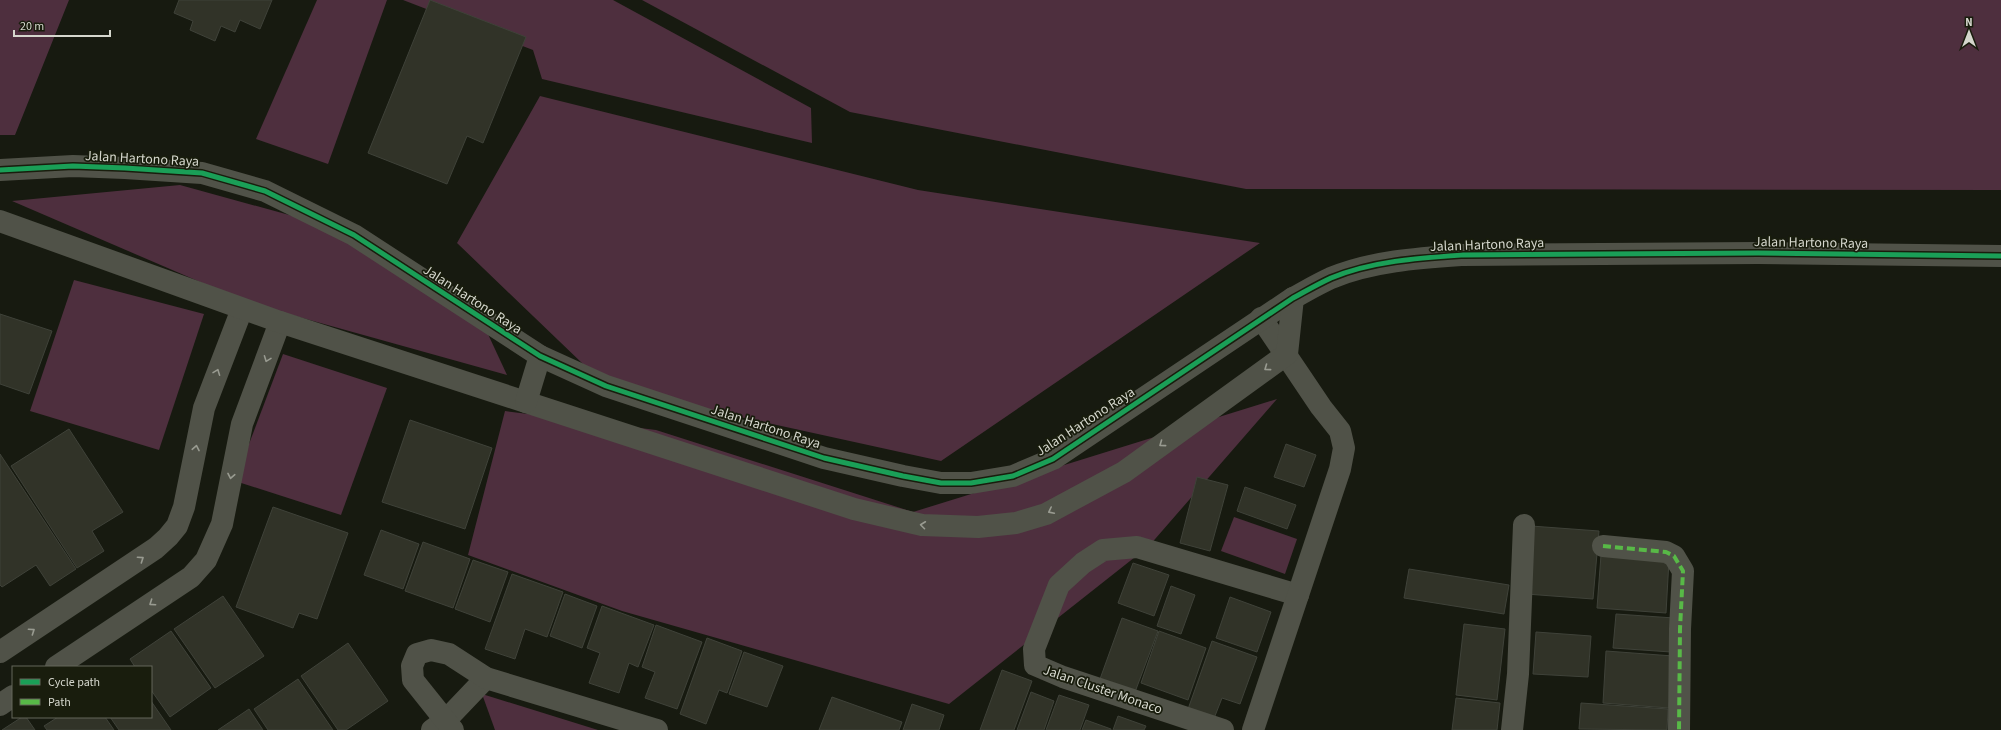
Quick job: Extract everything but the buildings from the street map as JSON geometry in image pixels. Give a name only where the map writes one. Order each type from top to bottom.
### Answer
[{"type":"street","name":"Jalan Hartono Raya","points":[[0,170],[73,166],[202,173],[265,191],[354,235],[540,356],[606,386],[824,458],[910,478],[942,483],[971,483],[1013,476],[1053,459],[1261,318],[1293,298],[1332,278],[1374,265],[1419,258],[1463,255],[1758,253],[2001,256]]},
{"type":"street","points":[[0,220],[280,322],[854,509],[922,525],[978,527],[1016,523],[1046,514],[1124,472],[1287,354],[1293,298]]},
{"type":"street","points":[[0,652],[156,548],[177,526],[184,507],[204,408],[242,309]]},
{"type":"street","points":[[1253,730],[1340,469],[1344,448],[1340,431],[1321,407],[1287,354],[1261,318]]},
{"type":"street","points":[[58,666],[191,577],[206,560],[222,524],[242,424],[280,322]]},
{"type":"street","points":[[526,402],[540,356]]},
{"type":"street","points":[[1512,730],[1518,674],[1524,525]]},
{"type":"street","points":[[1603,546],[1666,552],[1674,556],[1683,571],[1680,629],[1679,730]]},
{"type":"street","name":"Jalan Cluster Monaco","points":[[1223,730],[1063,677],[1035,665],[1034,649],[1059,585],[1083,563],[1103,550],[1137,547],[1298,595]]},
{"type":"street","points":[[486,678],[444,727],[413,680],[412,666],[418,654],[431,650],[449,654],[486,678],[657,730]]},
{"type":"street","points":[[0,705],[12,697]]},
{"type":"shaded area","points":[[0,0],[69,0],[15,135],[0,135]]},
{"type":"shaded area","points":[[317,0],[387,0],[328,164],[256,139]]},
{"type":"shaded area","points":[[403,0],[613,0],[811,108],[812,143],[542,79],[533,50]]},
{"type":"shaded area","points":[[642,0],[2001,0],[2001,190],[1246,189],[850,112]]},
{"type":"shaded area","points":[[540,96],[918,190],[1260,243],[941,461],[608,388],[457,243]]},
{"type":"shaded area","points":[[180,185],[329,226],[474,304],[507,375],[249,303],[12,201]]},
{"type":"shaded area","points":[[74,280],[204,314],[159,450],[30,411]]},
{"type":"shaded area","points":[[283,354],[387,388],[341,515],[235,481]]},
{"type":"shaded area","points":[[1277,399],[1149,546],[949,704],[622,611],[468,555],[505,411],[656,430],[913,512]]},
{"type":"shaded area","points":[[1234,517],[1297,539],[1285,574],[1221,551]]},
{"type":"shaded area","points":[[482,694],[598,730],[495,730]]},
{"type":"marked path","points":[[1603,546],[1666,552],[1674,556],[1683,571],[1680,629],[1679,730]]},
{"type":"cycle path","points":[[0,170],[73,166],[202,173],[265,191],[354,235],[540,356],[606,386],[824,458],[941,483],[971,483],[1013,476],[1053,459],[1293,298],[1331,278],[1347,272],[1379,264],[1413,259],[1463,255],[1758,253],[2001,256]]}]
